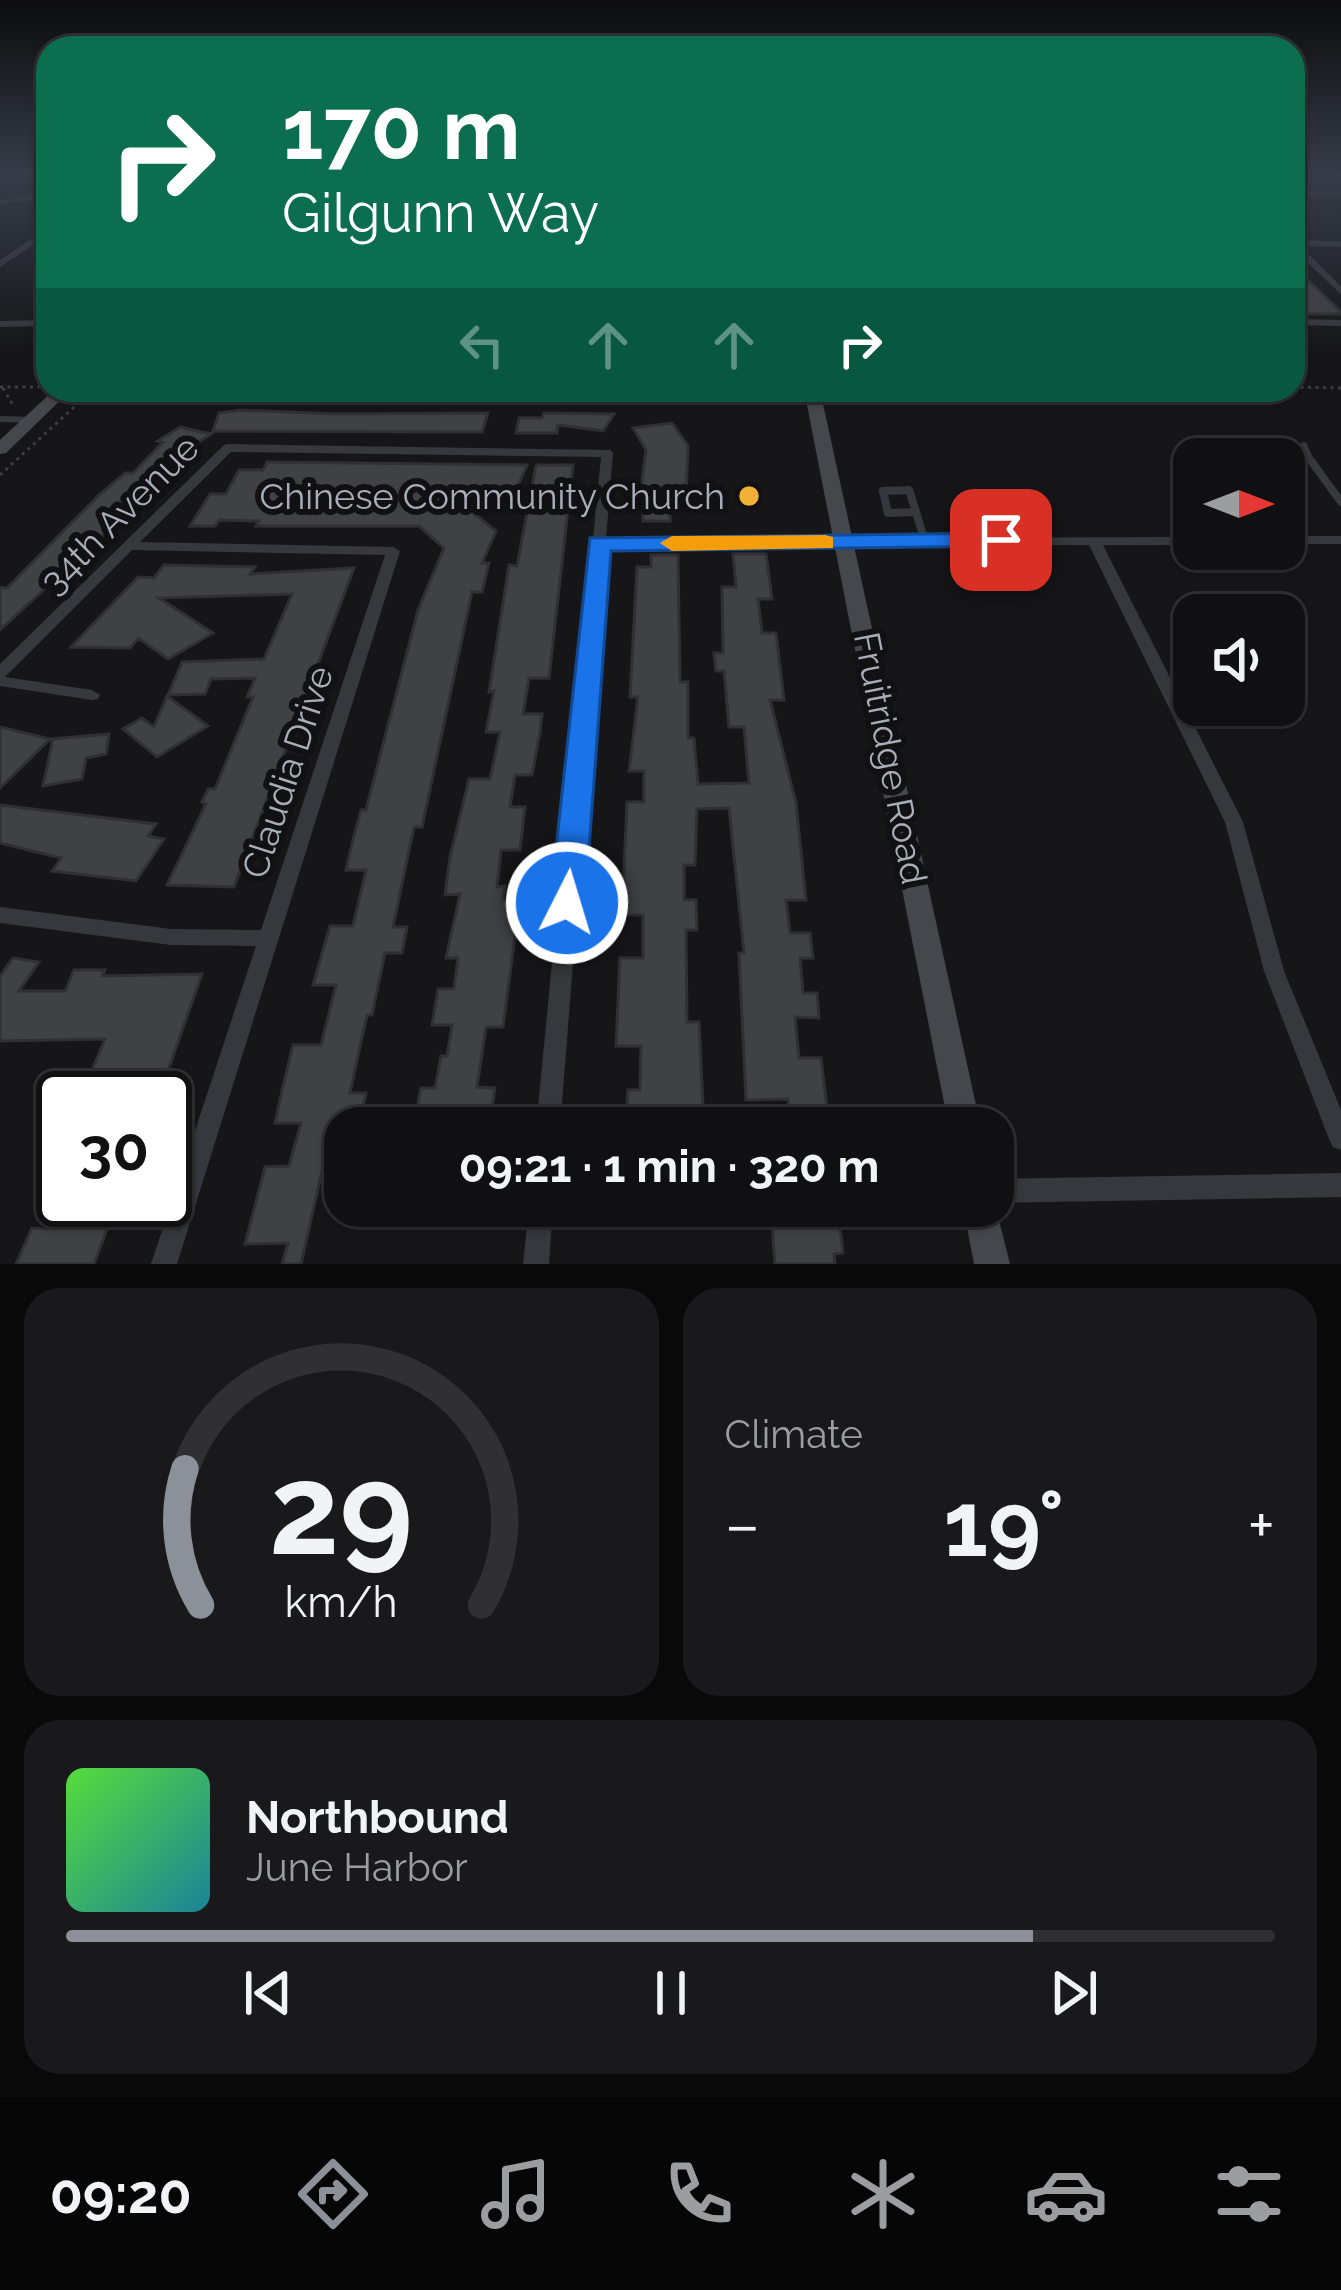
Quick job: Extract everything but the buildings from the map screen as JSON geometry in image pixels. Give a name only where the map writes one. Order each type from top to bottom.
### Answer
[{"type":"main road","points":[[0,449],[48,402]]},
{"type":"main road","name":"Fruitridge Road","points":[[815,402],[960,1107]]},
{"type":"main road","points":[[984,1227],[992,1264]]},
{"type":"street","points":[[0,264],[36,240]]},
{"type":"street","points":[[1305,243],[1341,244]]},
{"type":"street","points":[[1305,255],[1341,291]]},
{"type":"street","points":[[1305,322],[1341,322]]},
{"type":"street","points":[[0,324],[36,323]]},
{"type":"street","points":[[0,419],[26,420]]},
{"type":"street","name":"34th Avenue","points":[[0,677],[228,448],[607,453],[599,543]]},
{"type":"street","points":[[550,1107],[599,543],[786,537],[847,542],[1173,541]]},
{"type":"street","points":[[1094,541],[1234,822],[1274,971],[1341,1139]]},
{"type":"street","points":[[1305,542],[1338,544]]},
{"type":"street","name":"Claudia Drive","points":[[129,546],[393,551],[164,1264]]},
{"type":"street","points":[[0,677],[92,695]]},
{"type":"street","points":[[0,915],[150,935],[268,938]]},
{"type":"street","points":[[1014,1191],[1341,1185]]},
{"type":"street","points":[[536,1264],[539,1227]]},
{"type":"lane","points":[[1305,447],[1317,474],[1341,502]]},
{"type":"lane","points":[[916,512],[888,513],[883,490],[909,490],[916,512],[925,542]]},
{"type":"path","points":[[1305,386],[1341,388]]},
{"type":"path","points":[[1,387],[36,387]]},
{"type":"path","points":[[1,387],[26,420]]},
{"type":"path","points":[[0,475],[78,402]]},
{"type":"slow traffic","points":[[672,543],[825,542]]},
{"type":"place","name":"Chinese Community Church","points":[[749,496]]},
{"type":"route","points":[[567,903],[599,543],[1001,540]]}]
